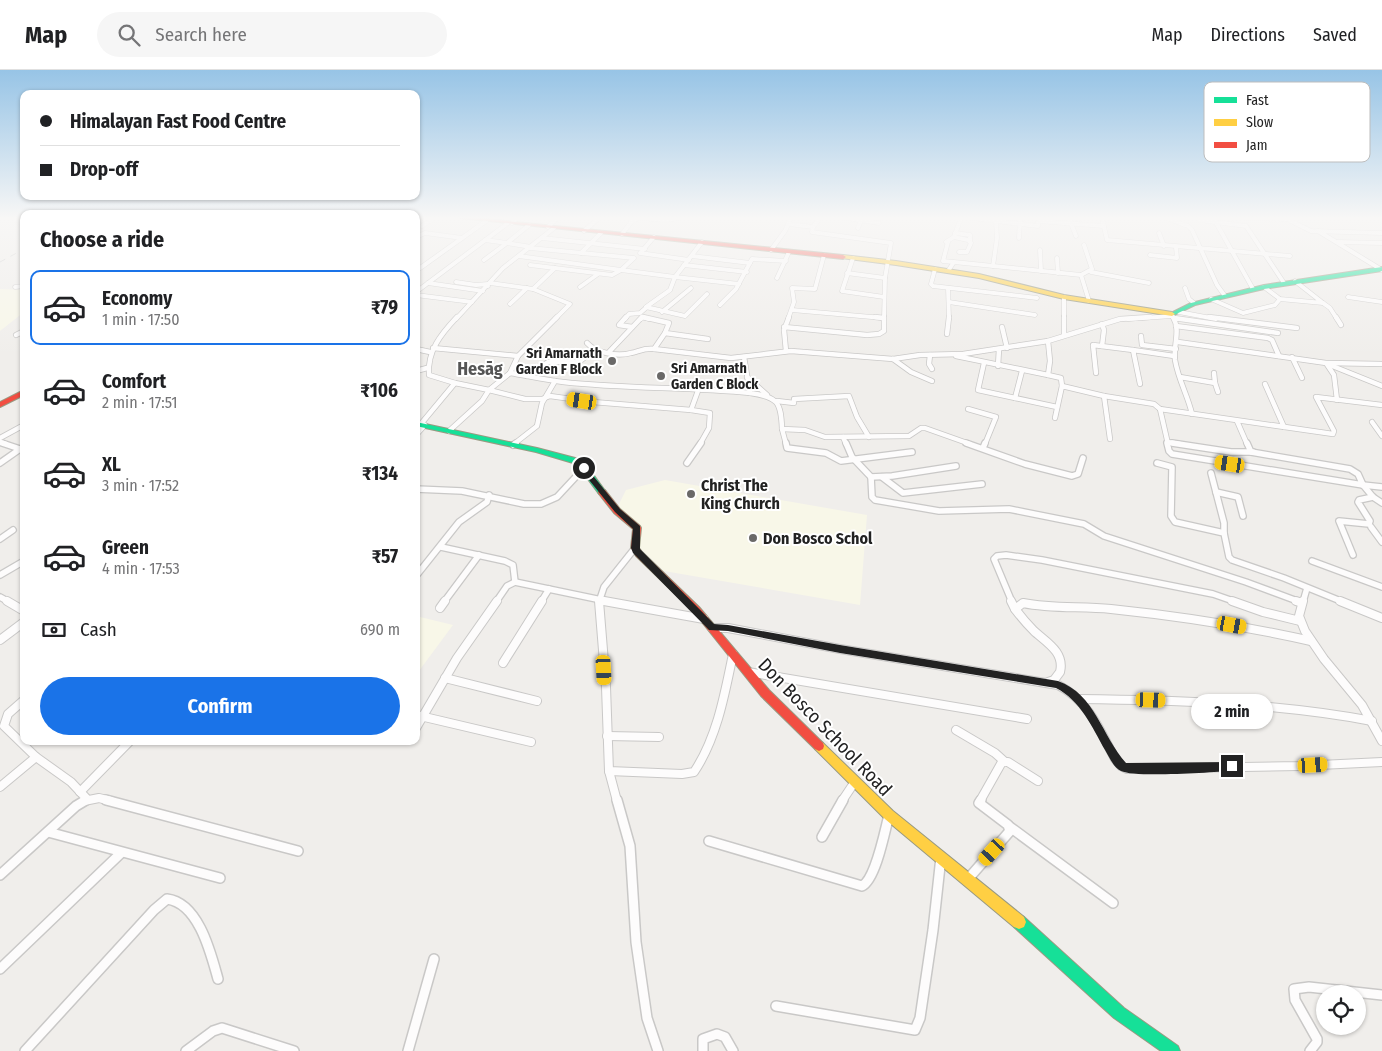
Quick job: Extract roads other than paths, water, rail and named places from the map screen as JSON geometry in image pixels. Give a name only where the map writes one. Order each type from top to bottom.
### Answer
[{"type":"street","points":[[420,290],[453,264]]},
{"type":"street","points":[[508,264],[453,321],[432,350],[427,368],[429,375],[434,378],[525,399],[542,399],[546,397],[710,413],[710,428],[707,435],[687,463]]},
{"type":"street","points":[[576,264],[739,284]]},
{"type":"street","points":[[530,265],[613,275],[628,264]]},
{"type":"street","points":[[720,305],[739,284],[750,264]]},
{"type":"street","points":[[777,278],[783,264]]},
{"type":"street","points":[[786,351],[784,327],[794,302],[792,288],[816,289],[822,264]]},
{"type":"street","points":[[851,264],[842,292],[884,297]]},
{"type":"street","points":[[784,327],[875,335],[884,331],[885,278],[888,264]]},
{"type":"street","points":[[900,264],[989,278],[1064,297],[1278,333]]},
{"type":"street","points":[[948,271],[952,264]]},
{"type":"street","points":[[971,264],[1081,275],[1091,272],[1149,282]]},
{"type":"street","points":[[1040,264],[1040,271]]},
{"type":"street","points":[[1057,264],[1058,273]]},
{"type":"street","points":[[1091,264],[1091,272]]},
{"type":"street","points":[[1207,264],[1216,285],[1225,296]]},
{"type":"street","points":[[1238,264],[1253,289]]},
{"type":"street","points":[[1270,264],[1284,283]]},
{"type":"street","points":[[1369,264],[1380,271]]},
{"type":"street","points":[[632,327],[619,324],[630,313],[640,313],[672,289],[675,277],[684,266],[747,272]]},
{"type":"street","points":[[533,288],[555,268]]},
{"type":"street","points":[[935,269],[931,284],[948,288],[1037,298]]},
{"type":"street","points":[[1174,315],[1194,303],[1264,286],[1380,271]]},
{"type":"street","points":[[847,273],[885,278]]},
{"type":"street","points":[[580,287],[598,274]]},
{"type":"street","points":[[1081,275],[1090,301]]},
{"type":"street","points":[[1295,281],[1330,308],[1341,326]]},
{"type":"street","points":[[449,431],[482,401],[489,390],[510,373],[515,367],[518,356],[570,304],[533,288],[489,284],[486,286],[488,284],[476,285],[456,282]]},
{"type":"street","points":[[428,283],[483,291]]},
{"type":"street","points":[[15,287],[20,286]]},
{"type":"street","points":[[1264,286],[1280,299],[1323,303]]},
{"type":"street","points":[[510,304],[527,288]]},
{"type":"street","points":[[655,318],[691,288]]},
{"type":"street","points":[[947,334],[950,327],[948,288]]},
{"type":"street","points":[[1185,288],[1189,298],[1194,303]]},
{"type":"street","points":[[420,294],[472,302]]},
{"type":"street","points":[[647,308],[684,316],[707,294]]},
{"type":"street","points":[[1064,297],[1064,335]]},
{"type":"street","points":[[1348,297],[1382,302]]},
{"type":"street","points":[[1212,299],[1245,312],[1275,305],[1280,299]]},
{"type":"street","points":[[949,302],[1035,315]]},
{"type":"street","points":[[792,310],[883,318]]},
{"type":"street","points":[[1174,315],[1178,342],[1174,356],[1192,414]]},
{"type":"street","points":[[587,343],[594,350],[628,354],[642,348],[721,357],[744,358],[786,351],[893,359],[930,354],[952,354],[999,349],[1048,341],[1128,317],[1174,315],[1297,328]]},
{"type":"street","points":[[609,352],[641,317],[655,318],[670,324],[654,349]]},
{"type":"street","points":[[1102,324],[1104,330],[1102,346]]},
{"type":"street","points":[[1176,326],[1270,338],[1279,356]]},
{"type":"street","points":[[1002,327],[1006,348]]},
{"type":"street","points":[[16,334],[20,332]]},
{"type":"street","points":[[665,333],[708,339]]},
{"type":"street","points":[[1141,336],[1142,345],[1176,349]]},
{"type":"street","points":[[1048,341],[1050,361],[1048,375]]},
{"type":"street","points":[[1178,342],[1292,357],[1328,364],[1382,364]]},
{"type":"street","points":[[1096,374],[1092,346],[1174,356]]},
{"type":"street","points":[[420,349],[518,356]]},
{"type":"street","points":[[998,366],[999,349]]},
{"type":"street","points":[[527,376],[548,362],[580,361],[594,350]]},
{"type":"street","points":[[1133,350],[1140,384]]},
{"type":"street","points":[[930,354],[929,364],[932,369]]},
{"type":"street","points":[[952,354],[984,363],[1061,378],[1062,386],[1055,418]]},
{"type":"street","points":[[1292,357],[1302,378]]},
{"type":"street","points":[[744,358],[750,393]]},
{"type":"street","points":[[893,359],[911,372],[932,381]]},
{"type":"street","points":[[984,363],[978,390],[1057,407]]},
{"type":"street","points":[[1328,364],[1382,386]]},
{"type":"street","points":[[1328,364],[1334,375],[1334,390],[1337,400]]},
{"type":"street","points":[[420,370],[427,368]]},
{"type":"street","points":[[1015,398],[1022,371]]},
{"type":"street","points":[[510,373],[556,381],[628,387],[699,388],[767,395]]},
{"type":"street","points":[[1214,373],[1218,392]]},
{"type":"street","points":[[747,378],[748,376],[767,395],[777,401],[794,403],[794,399],[849,396],[857,417],[869,437]]},
{"type":"street","points":[[1180,377],[1215,382]]},
{"type":"street","points":[[514,445],[537,426],[542,402],[556,381]]},
{"type":"street","points":[[455,383],[420,425],[562,456],[576,461],[584,468],[617,511],[637,528],[635,548],[604,587],[599,600],[609,771],[630,846],[636,942],[647,1018],[658,1051]]},
{"type":"street","points":[[1265,384],[1284,427]]},
{"type":"street","points":[[1062,386],[1104,396],[1154,404],[1160,409],[1334,434],[1315,398],[1382,405]]},
{"type":"street","points":[[691,410],[699,388]]},
{"type":"street","points":[[0,401],[20,389]]},
{"type":"street","points":[[0,406],[20,394]]},
{"type":"street","points":[[1104,396],[1110,440]]},
{"type":"street","points":[[777,401],[787,448],[824,452],[841,461],[912,452]]},
{"type":"street","points":[[968,409],[996,417],[983,448]]},
{"type":"street","points":[[1160,409],[1169,451],[1174,455],[1382,488]]},
{"type":"street","points":[[1237,421],[1250,450],[1253,452]]},
{"type":"street","points":[[1372,422],[1382,436]]},
{"type":"street","points":[[0,440],[20,428]]},
{"type":"street","points":[[782,429],[805,430],[823,437],[869,437],[909,436],[920,428],[925,428],[1025,464],[1072,476],[1078,474],[1083,458]]},
{"type":"street","points":[[843,437],[854,459],[871,477],[872,497],[875,500],[932,511],[1009,509],[1084,524],[1104,536],[1246,582],[1302,603]]},
{"type":"street","points":[[0,440],[20,449],[0,463]]},
{"type":"street","points":[[1168,442],[1231,452],[1253,452],[1350,469],[1358,474],[1363,485],[1373,497],[1382,503]]},
{"type":"street","points":[[1157,462],[1172,468],[1172,516],[1174,521],[1224,533]]},
{"type":"street","points":[[871,477],[956,466]]},
{"type":"street","points":[[420,489],[443,489],[489,495],[524,504],[552,500],[584,468]]},
{"type":"street","points":[[1211,474],[1229,557],[1232,560],[1382,618]]},
{"type":"street","points":[[882,477],[907,494],[982,484]]},
{"type":"street","points":[[1216,492],[1238,497],[1243,516]]},
{"type":"street","points":[[420,571],[459,522],[487,502],[489,495]]},
{"type":"street","points":[[1373,497],[1359,500],[1358,502],[1370,521],[1369,526],[1382,542]]},
{"type":"street","points":[[1353,555],[1339,521],[1382,530]]},
{"type":"street","points":[[0,539],[13,530]]},
{"type":"street","points":[[441,547],[505,561],[513,565],[515,582]]},
{"type":"street","name":"Don Bosco School Road","points":[[635,548],[712,628],[765,693],[888,816],[968,879],[1042,942],[1120,1013],[1173,1051]]},
{"type":"street","points":[[440,608],[479,555]]},
{"type":"street","points":[[1045,682],[1059,676],[1062,663],[1054,648],[1034,631],[1015,609],[996,568],[994,559],[997,556],[1006,555],[1052,562],[1213,594],[1263,612],[1300,621]]},
{"type":"street","points":[[1312,562],[1382,587]]},
{"type":"street","points":[[0,575],[20,563]]},
{"type":"street","points":[[420,715],[507,586],[515,582],[704,620]]},
{"type":"street","points":[[1307,588],[1299,611],[1300,621],[1311,641],[1362,705],[1382,741]]},
{"type":"street","points":[[503,663],[549,589]]},
{"type":"street","points":[[0,597],[20,609]]},
{"type":"street","points":[[1015,609],[1023,602],[1042,606],[1119,609],[1262,630],[1311,641]]},
{"type":"street","points":[[0,640],[20,625]]},
{"type":"street","points":[[712,628],[728,628],[840,649],[1045,682],[1064,687],[1078,699],[1094,721],[1115,759],[1121,766],[1127,769],[1299,766],[1382,762]]},
{"type":"street","points":[[609,771],[682,774],[694,772],[715,722],[733,654]]},
{"type":"street","points":[[748,672],[959,710],[1027,719]]},
{"type":"street","points":[[445,678],[538,701]]},
{"type":"street","points":[[1078,699],[1165,700],[1334,714],[1372,721]]},
{"type":"street","points":[[20,703],[3,718],[4,726],[20,742]]},
{"type":"street","points":[[420,716],[531,742]]},
{"type":"street","points":[[956,730],[1038,781]]},
{"type":"street","points":[[607,736],[659,738]]},
{"type":"street","points":[[24,745],[36,757],[71,782],[87,799]]},
{"type":"street","points":[[80,792],[126,745]]},
{"type":"street","points":[[0,787],[36,757]]},
{"type":"street","points":[[1005,762],[999,766],[979,803],[1112,903]]},
{"type":"street","points":[[822,837],[854,783]]},
{"type":"street","points":[[0,875],[76,806],[87,799],[99,798],[298,851]]},
{"type":"street","points":[[709,841],[862,886],[866,884],[876,862],[888,816]]},
{"type":"street","points":[[968,879],[1010,832],[1010,827]]},
{"type":"street","points":[[48,832],[220,878]]},
{"type":"street","points":[[0,969],[121,853]]},
{"type":"street","points":[[776,1006],[915,1030],[920,1018],[933,930],[941,857]]},
{"type":"street","points":[[25,1051],[154,910],[167,899],[176,900],[184,907],[205,936],[211,948],[218,979]]},
{"type":"street","points":[[408,1051],[434,959]]},
{"type":"street","points":[[1310,1051],[1317,1042],[1317,1039],[1295,1000],[1294,989],[1309,987],[1382,995]]},
{"type":"street","points":[[186,1051],[213,1031],[222,1028],[294,1051]]},
{"type":"street","points":[[703,1051],[703,1039],[717,1034],[725,1037],[733,1051]]},
{"type":"place","name":"Sri Amarnath Garden F Block","points":[[612,361]]},
{"type":"place","name":"Sri Amarnath Garden C Block","points":[[661,376]]},
{"type":"place","name":"Christ The King Church","points":[[691,494]]},
{"type":"place","name":"Don Bosco Schol","points":[[753,538]]},
{"type":"district","name":"Hesāg","points":[[480,369]]}]
